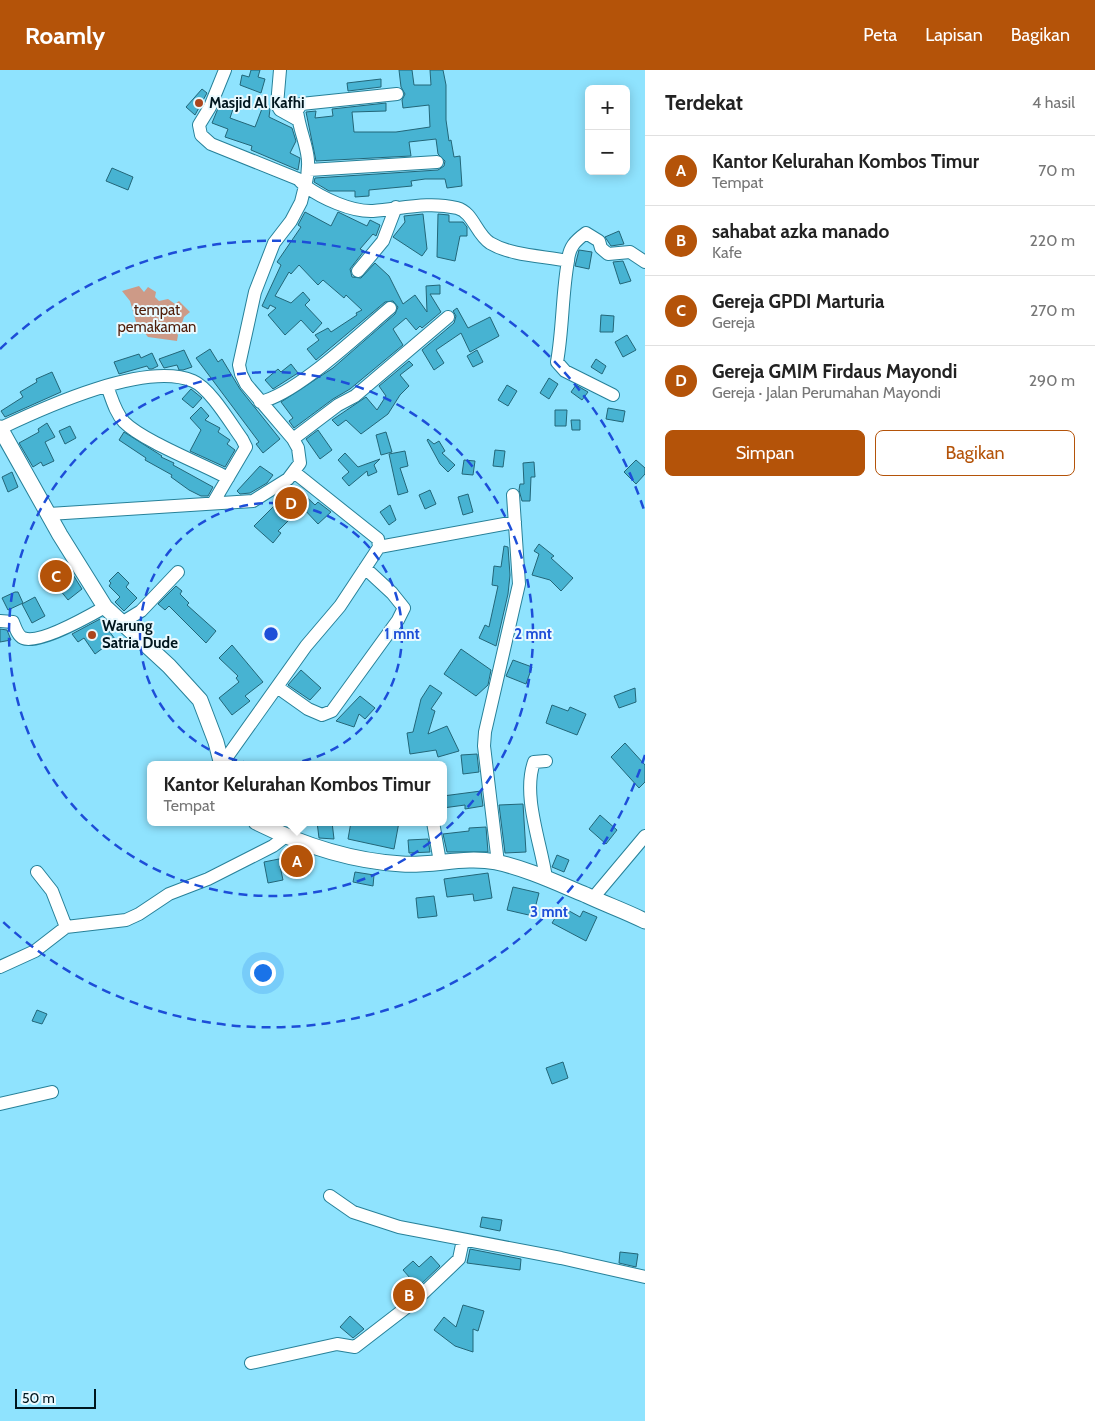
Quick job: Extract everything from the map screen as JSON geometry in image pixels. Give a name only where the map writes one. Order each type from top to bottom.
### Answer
[{"type":"street","points":[[225,70],[210,106],[199,125],[201,135],[211,144],[298,179],[320,196],[361,210],[372,211],[424,205],[457,208],[466,212],[480,235],[491,243],[512,252],[568,261]]},
{"type":"street","points":[[280,70],[277,105],[280,110],[298,120]]},
{"type":"street","points":[[49,514],[248,502],[258,499],[294,472],[300,463],[300,456],[293,439],[260,402],[240,374],[240,355],[255,292],[274,242],[291,221],[301,202],[309,170],[309,156],[297,111],[301,104],[397,94]]},
{"type":"street","points":[[309,170],[437,162]]},
{"type":"street","points":[[358,272],[383,241],[396,207]]},
{"type":"street","points":[[613,395],[565,371],[557,362],[562,338],[564,284],[569,251],[575,242],[586,233],[599,241],[601,248],[608,254],[630,252],[645,262]]},
{"type":"street","points":[[260,402],[272,398],[301,381],[390,308]]},
{"type":"street","points":[[293,439],[338,405],[355,396],[448,317]]},
{"type":"street","points":[[214,503],[245,451],[245,444],[206,391],[195,381],[160,376],[108,386],[56,402],[0,428],[77,563],[105,606],[191,688],[200,700],[221,761]]},
{"type":"street","points":[[108,386],[116,410],[125,422],[151,439],[228,478]]},
{"type":"street","points":[[224,761],[306,646],[340,606],[379,547],[378,539],[294,472]]},
{"type":"street","points":[[498,863],[484,739],[487,716],[519,584],[513,495]]},
{"type":"street","points":[[379,547],[515,522]]},
{"type":"street","points":[[277,687],[308,709],[322,715],[332,711],[398,620],[404,608],[392,593],[365,568]]},
{"type":"street","points":[[123,622],[141,611],[178,572]]},
{"type":"street","points":[[0,621],[13,622],[20,636],[24,639],[34,638],[74,625],[105,606]]},
{"type":"street","points":[[546,761],[534,762],[531,786],[536,833],[546,878]]},
{"type":"street","points":[[265,826],[286,836],[337,852],[402,864],[478,860],[498,863],[546,878],[645,921]]},
{"type":"street","points":[[434,826],[440,862]]},
{"type":"street","points":[[0,967],[35,951],[66,927],[126,920],[139,914],[169,894],[208,879],[273,846],[286,836]]},
{"type":"street","points":[[593,898],[645,836]]},
{"type":"street","points":[[37,872],[52,891],[66,927]]},
{"type":"street","points":[[0,1104],[52,1092]]},
{"type":"street","points":[[330,1196],[353,1212],[370,1218],[463,1240],[561,1258],[645,1277]]},
{"type":"street","points":[[251,1363],[337,1344],[355,1347],[416,1300],[459,1259],[463,1240]]},
{"type":"green space","name":"tempat pemakaman","points":[[139,286],[144,292],[148,287],[156,292],[155,297],[159,301],[168,299],[175,304],[179,301],[190,312],[184,317],[182,323],[173,324],[172,327],[178,335],[177,341],[148,337],[136,322],[130,301],[122,291]]},
{"type":"building","points":[[251,70],[260,70],[258,77],[265,79],[261,93],[240,85],[242,75],[249,77]]},
{"type":"building","points":[[399,70],[412,70],[414,85],[431,85],[430,70],[443,70],[446,85],[446,120],[449,141],[451,140],[454,157],[460,156],[462,186],[447,188],[445,179],[425,179],[411,181],[412,186],[369,190],[369,196],[355,197],[355,191],[329,191],[314,182],[315,178],[438,170],[444,166],[445,161],[438,154],[436,139],[409,142],[411,156],[316,161],[306,112],[316,111],[315,118],[333,116],[332,109],[386,103],[386,111],[352,112],[354,132],[396,132],[430,127],[429,105],[403,108],[402,100],[405,94],[401,87]]},
{"type":"building","points":[[381,79],[381,87],[348,91],[347,83]]},
{"type":"building","points":[[202,89],[207,93],[195,115],[186,107]]},
{"type":"building","points":[[221,101],[234,106],[230,118],[255,127],[263,106],[270,109],[269,117],[292,128],[296,141],[290,153],[300,158],[298,170],[251,150],[252,146],[225,137],[228,129],[212,123]]},
{"type":"building","points":[[112,168],[133,177],[128,190],[106,181]]},
{"type":"building","points":[[305,212],[331,226],[338,212],[367,226],[370,220],[380,225],[376,236],[373,234],[360,249],[364,251],[350,269],[352,277],[361,278],[375,263],[389,276],[403,304],[415,295],[427,312],[426,286],[440,285],[440,294],[430,294],[441,312],[422,328],[420,326],[416,330],[406,318],[393,329],[403,345],[350,389],[333,399],[294,428],[289,421],[293,418],[281,402],[333,368],[395,314],[398,307],[393,301],[385,302],[316,360],[307,349],[319,340],[315,335],[328,328],[331,332],[362,310],[346,295],[344,298],[323,280],[318,285],[299,265],[291,274],[289,272],[275,296],[291,303],[303,292],[310,300],[305,305],[322,323],[313,333],[301,320],[285,335],[268,315],[276,308],[270,305],[268,309],[262,306],[281,265],[277,262],[301,227],[298,225]]},
{"type":"building","points":[[423,214],[427,249],[422,256],[393,237],[405,222],[404,216]]},
{"type":"building","points":[[438,214],[449,215],[449,222],[463,222],[467,227],[467,236],[460,236],[455,261],[437,257]]},
{"type":"building","points":[[619,231],[624,244],[611,246],[605,237]]},
{"type":"building","points":[[579,250],[592,252],[589,269],[575,266]]},
{"type":"building","points":[[623,261],[631,281],[620,284],[613,262]]},
{"type":"building","points":[[457,308],[468,328],[490,317],[499,336],[470,352],[461,333],[436,350],[444,363],[434,370],[422,350],[454,323],[456,316],[453,311]]},
{"type":"building","points":[[601,315],[614,316],[613,332],[600,332]]},
{"type":"building","points":[[627,335],[636,350],[623,357],[615,342]]},
{"type":"building","points":[[210,349],[218,362],[222,359],[240,389],[280,439],[263,453],[256,444],[259,442],[196,358]]},
{"type":"building","points":[[184,350],[192,367],[183,370],[179,370],[177,365],[164,368],[159,359]]},
{"type":"building","points":[[477,350],[483,362],[473,367],[467,356]]},
{"type":"building","points":[[152,353],[158,366],[149,369],[147,366],[119,374],[114,362],[139,354],[141,358]]},
{"type":"building","points":[[596,359],[606,366],[602,374],[591,367]]},
{"type":"building","points":[[409,361],[413,365],[400,375],[409,386],[400,395],[388,414],[361,434],[346,420],[338,426],[332,420],[366,397],[377,410],[386,396],[379,386]]},
{"type":"building","points":[[291,364],[298,373],[273,389],[265,380],[278,369],[281,372]]},
{"type":"building","points":[[52,372],[61,392],[5,417],[1,411],[23,397],[20,392],[37,382],[36,379]]},
{"type":"building","points":[[549,378],[558,384],[549,399],[540,393]]},
{"type":"building","points":[[507,385],[517,391],[508,406],[498,400]]},
{"type":"building","points":[[576,385],[588,392],[582,400],[571,392]]},
{"type":"building","points":[[191,389],[202,398],[193,408],[182,399]]},
{"type":"building","points":[[201,407],[209,416],[205,420],[220,428],[218,432],[230,440],[227,444],[235,450],[225,467],[190,451],[201,430],[190,418]]},
{"type":"building","points":[[608,408],[625,411],[623,422],[606,419]]},
{"type":"building","points":[[555,410],[567,410],[566,426],[555,426]]},
{"type":"building","points":[[571,420],[580,420],[580,430],[572,430]]},
{"type":"building","points":[[47,423],[55,437],[45,442],[54,461],[43,466],[41,462],[33,467],[19,443],[39,432],[38,429]]},
{"type":"building","points":[[70,426],[76,438],[65,444],[59,431]]},
{"type":"building","points":[[318,430],[332,450],[320,459],[306,439]]},
{"type":"building","points":[[124,432],[161,457],[174,463],[173,465],[213,487],[208,496],[201,496],[189,490],[171,477],[172,475],[145,460],[146,458],[119,440]]},
{"type":"building","points":[[386,432],[392,452],[381,455],[376,435]]},
{"type":"building","points":[[428,439],[434,444],[439,441],[445,451],[442,453],[455,465],[448,472],[440,464]]},
{"type":"building","points":[[495,450],[505,451],[503,467],[493,466]]},
{"type":"building","points":[[405,451],[408,466],[400,468],[408,492],[398,495],[389,454]]},
{"type":"building","points":[[345,453],[358,467],[380,459],[374,465],[377,472],[368,476],[367,471],[349,486],[342,478],[349,472],[338,460]]},
{"type":"building","points":[[464,460],[475,461],[473,475],[462,474]]},
{"type":"building","points":[[636,460],[645,468],[645,474],[636,484],[624,472]]},
{"type":"building","points":[[534,462],[535,477],[531,477],[530,501],[522,501],[519,490],[520,484],[524,484],[523,463]]},
{"type":"building","points":[[260,466],[273,475],[267,483],[250,493],[240,494],[237,491]]},
{"type":"building","points":[[12,472],[18,487],[8,492],[2,477]]},
{"type":"building","points":[[296,487],[315,505],[318,502],[331,512],[318,524],[302,507],[278,531],[281,533],[273,543],[254,526],[292,488]]},
{"type":"building","points":[[430,490],[436,504],[425,509],[419,495]]},
{"type":"building","points":[[468,494],[473,512],[463,515],[458,497]]},
{"type":"building","points":[[390,505],[396,520],[389,525],[380,512]]},
{"type":"building","points":[[539,544],[554,556],[551,558],[573,578],[561,591],[550,580],[532,575],[539,554],[534,551]]},
{"type":"building","points":[[504,546],[508,547],[510,575],[508,594],[496,646],[479,638],[485,625],[489,627],[498,586],[492,585],[494,566],[501,567]]},
{"type":"building","points":[[65,562],[82,589],[68,600],[56,585],[48,590],[40,577]]},
{"type":"building","points":[[118,572],[129,583],[126,587],[137,598],[124,611],[115,602],[120,597],[109,586],[111,583],[109,581]]},
{"type":"building","points":[[176,586],[182,591],[180,594],[189,603],[187,605],[216,631],[206,643],[169,606],[165,610],[158,604]]},
{"type":"building","points":[[18,592],[23,603],[8,610],[2,598]]},
{"type":"building","points":[[35,597],[45,616],[32,623],[22,604]]},
{"type":"building","name":"Warung Satria Dude","points":[[100,619],[115,639],[95,654],[84,638],[78,642],[72,634]]},
{"type":"building","points":[[0,629],[7,630],[11,640],[0,642]]},
{"type":"building","points":[[232,645],[263,682],[245,696],[250,701],[232,715],[219,698],[239,682],[236,678],[238,676],[219,658]]},
{"type":"building","points":[[461,649],[491,670],[488,685],[476,696],[444,674]]},
{"type":"building","points":[[513,660],[532,667],[526,684],[506,676]]},
{"type":"building","points":[[301,670],[321,688],[310,700],[288,685]]},
{"type":"building","points":[[430,685],[442,693],[431,709],[435,711],[428,734],[447,726],[459,751],[438,757],[436,750],[410,754],[407,733],[413,732],[421,699]]},
{"type":"building","points":[[635,688],[636,702],[619,708],[614,696]]},
{"type":"building","points":[[360,696],[375,708],[365,719],[359,714],[354,727],[336,721]]},
{"type":"building","points":[[552,705],[568,711],[570,707],[586,714],[577,735],[546,723]]},
{"type":"building","points":[[625,743],[645,765],[645,782],[639,788],[611,757]]},
{"type":"building","points":[[477,754],[479,772],[463,774],[461,755]]},
{"type":"building","points":[[481,791],[483,806],[465,809],[465,805],[447,807],[447,795]]},
{"type":"building","points":[[523,804],[526,852],[505,853],[499,805]]},
{"type":"building","points":[[600,815],[617,830],[606,844],[589,829]]},
{"type":"building","points":[[318,826],[332,826],[334,839],[319,838]]},
{"type":"building","points":[[350,826],[398,826],[394,849],[348,839]]},
{"type":"building","points":[[486,827],[488,852],[447,852],[443,834],[469,831],[469,828]]},
{"type":"building","points":[[428,839],[430,852],[409,853],[408,840]]},
{"type":"building","points":[[287,848],[313,857],[308,875],[280,866],[283,880],[268,883],[264,862],[284,858]]},
{"type":"building","points":[[557,855],[569,860],[564,872],[552,867]]},
{"type":"building","points":[[355,872],[374,875],[373,886],[353,882]]},
{"type":"building","points":[[488,873],[492,898],[474,901],[473,894],[447,897],[444,879]]},
{"type":"building","points":[[513,887],[539,893],[533,916],[507,910]]},
{"type":"building","points":[[434,896],[437,916],[418,918],[416,898]]},
{"type":"building","points":[[562,907],[580,917],[583,911],[597,917],[586,941],[552,923]]},
{"type":"building","points":[[37,1010],[47,1014],[42,1024],[32,1021]]},
{"type":"building","points":[[563,1062],[568,1078],[552,1084],[546,1068]]},
{"type":"building","points":[[482,1217],[502,1220],[500,1231],[480,1227]]},
{"type":"building","points":[[470,1249],[521,1259],[520,1270],[467,1263]]},
{"type":"building","points":[[620,1252],[638,1254],[636,1267],[619,1263]]},
{"type":"building","points":[[431,1256],[440,1266],[418,1287],[403,1270],[413,1261],[419,1267]]},
{"type":"building","points":[[463,1305],[484,1311],[478,1331],[473,1329],[473,1352],[455,1346],[434,1330],[444,1317],[456,1327]]},
{"type":"building","points":[[350,1316],[364,1329],[353,1338],[340,1327]]},
{"type":"place","name":"Masjid Al Kafhi","points":[[199,103]]},
{"type":"place","name":"Gereja GMIM Firdaus Mayondi","points":[[291,503]]},
{"type":"place","name":"Gereja GPDI Marturia","points":[[56,576]]},
{"type":"place","name":"Warung Satria Dude","points":[[92,635]]},
{"type":"place","name":"Kantor Kelurahan Kombos Timur","points":[[297,861]]},
{"type":"place","name":"sahabat azka manado","points":[[409,1295]]}]
